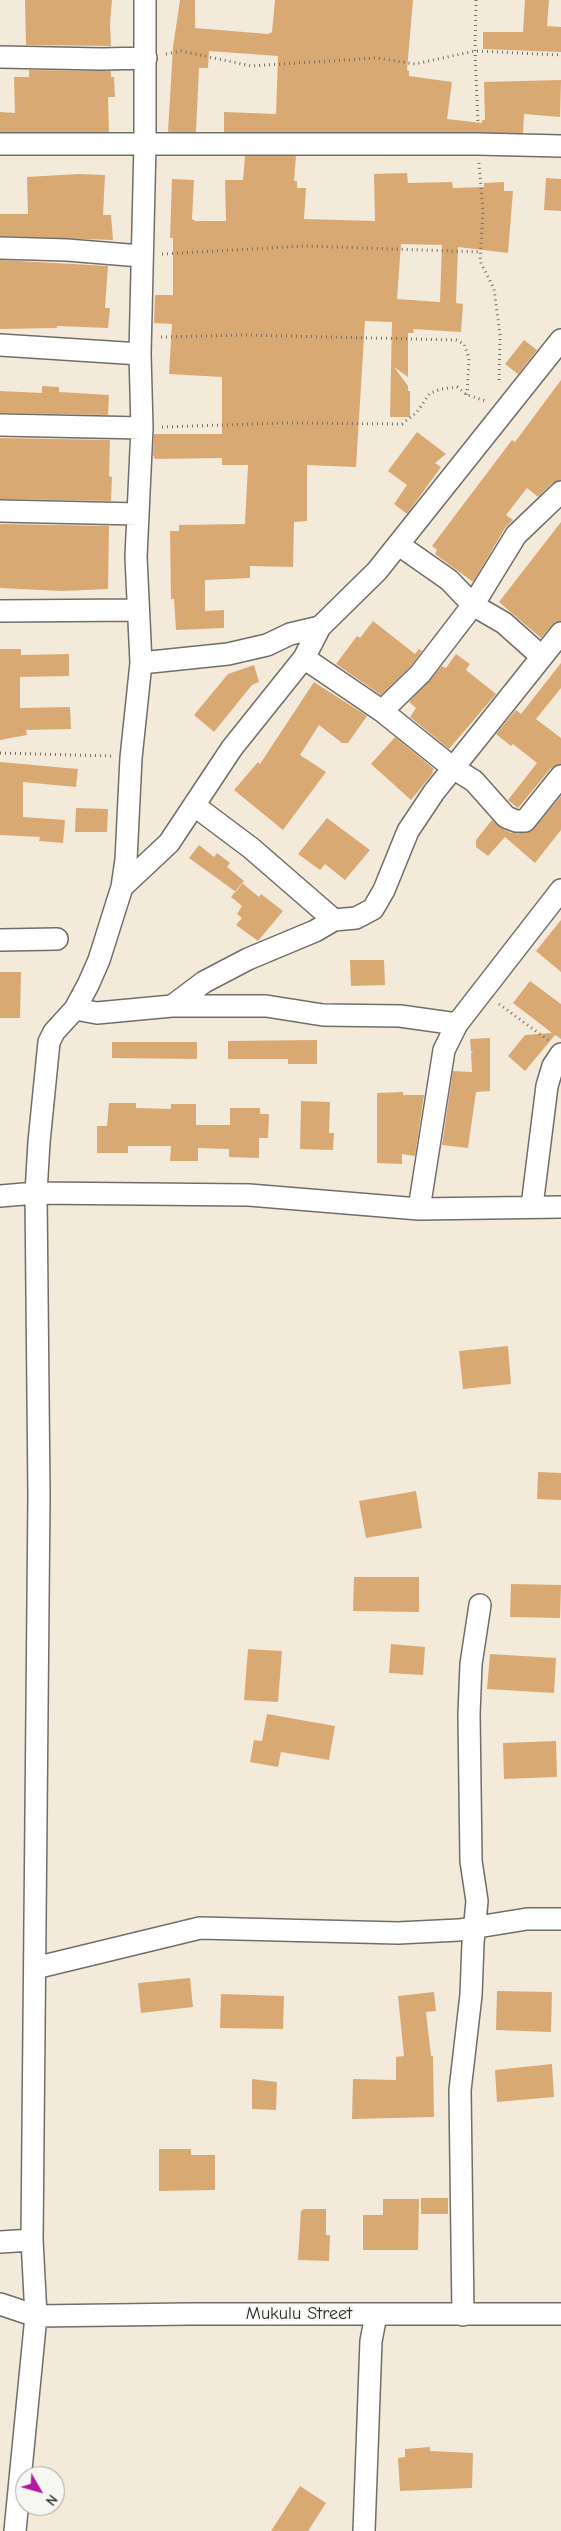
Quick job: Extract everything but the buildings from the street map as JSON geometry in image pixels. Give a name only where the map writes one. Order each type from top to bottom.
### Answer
[{"type":"street","points":[[15,2531],[36,2316],[32,2240],[39,1496],[36,1193],[49,1042],[54,1032],[75,1010],[99,960],[122,887],[126,860],[131,758],[141,663],[136,557],[142,428],[140,346],[146,58],[144,0]]},
{"type":"street","points":[[0,57],[146,58]]},
{"type":"street","points":[[0,144],[478,144],[561,146]]},
{"type":"street","points":[[0,248],[67,250],[141,256]]},
{"type":"street","points":[[122,887],[169,843],[232,748],[304,658],[320,627],[359,590],[399,545],[497,409],[529,382],[561,340]]},
{"type":"street","points":[[0,345],[140,346]]},
{"type":"street","points":[[0,425],[142,428]]},
{"type":"street","points":[[382,711],[420,674],[473,605],[516,535],[561,492]]},
{"type":"street","points":[[0,511],[138,514]]},
{"type":"street","points":[[172,1006],[204,982],[334,920],[356,918],[373,909],[384,890],[408,831],[453,768],[553,649],[473,605],[449,580],[399,545]]},
{"type":"street","points":[[0,611],[138,610]]},
{"type":"street","points":[[141,663],[228,654],[267,645],[290,634],[320,627]]},
{"type":"street","points":[[304,658],[382,711],[453,768],[474,781],[506,817],[516,821],[525,821],[561,776]]},
{"type":"street","points":[[195,806],[251,848],[334,920]]},
{"type":"street","points":[[419,1209],[444,1050],[457,1024],[484,993],[561,890]]},
{"type":"street","points":[[0,940],[57,939]]},
{"type":"street","points":[[75,1010],[97,1013],[172,1006],[266,1006],[323,1014],[400,1016],[457,1024]]},
{"type":"street","points":[[532,1206],[547,1086],[557,1049]]},
{"type":"street","points":[[0,1196],[36,1193],[248,1195],[419,1209],[532,1206],[561,1208]]},
{"type":"street","points":[[463,2315],[460,2090],[471,1995],[474,1928],[478,1901],[471,1861],[469,1714],[471,1664],[480,1606]]},
{"type":"street","points":[[35,1968],[200,1928],[398,1933],[474,1928],[527,1919],[561,1919]]},
{"type":"street","points":[[0,2242],[32,2240]]},
{"type":"street","name":"Mukulu Street","points":[[0,2304],[36,2316],[561,2314]]},
{"type":"street","points":[[364,2531],[371,2341],[376,2315]]},
{"type":"path","points":[[476,0],[475,51],[478,144],[483,211],[480,261],[494,289],[500,335],[497,409]]},
{"type":"path","points":[[146,58],[181,51],[251,66],[376,58],[415,64],[475,51],[561,54]]},
{"type":"path","points":[[141,256],[305,246],[481,252]]},
{"type":"path","points":[[140,346],[246,335],[456,340],[464,344],[469,358],[467,395]]},
{"type":"path","points":[[142,428],[284,423],[402,424],[417,412],[430,393],[457,387],[467,395],[485,400],[497,409]]},
{"type":"path","points":[[0,754],[131,758]]},
{"type":"path","points":[[484,993],[557,1049]]}]
